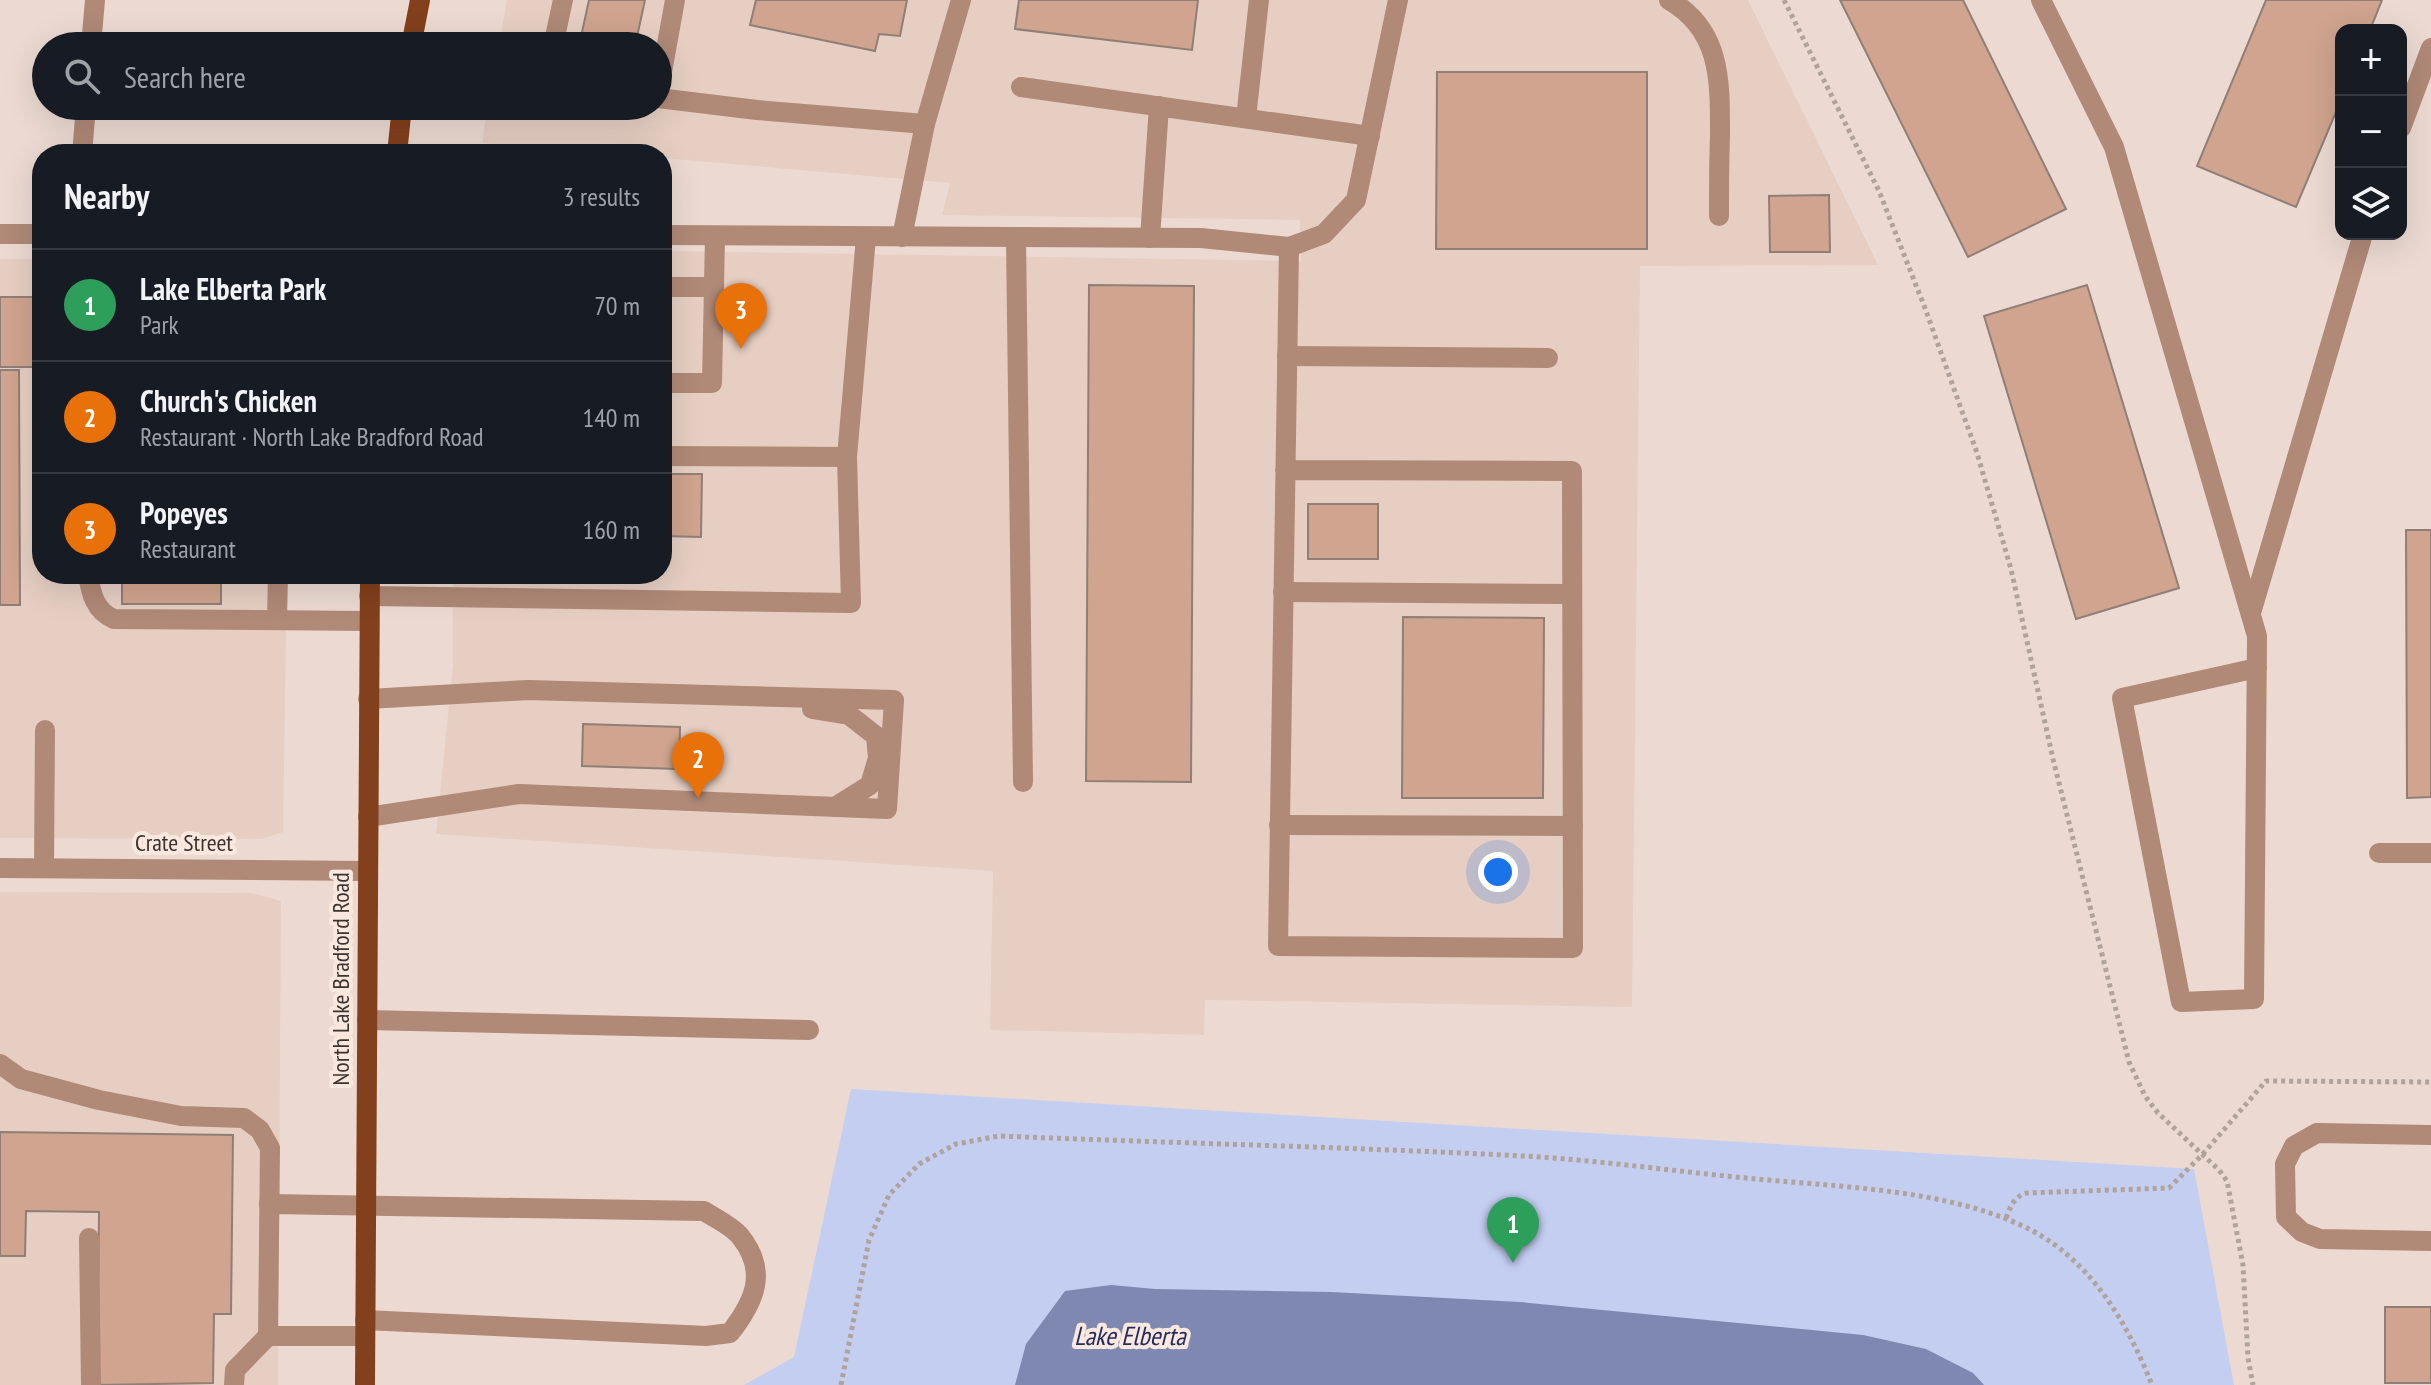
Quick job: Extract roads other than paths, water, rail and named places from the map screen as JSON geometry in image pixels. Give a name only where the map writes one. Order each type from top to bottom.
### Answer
[{"type":"main road","points":[[414,32],[420,0]]},
{"type":"main road","points":[[398,144],[401,120]]},
{"type":"main road","name":"North Lake Bradford Road","points":[[365,1385],[370,584]]},
{"type":"street","points":[[92,32],[95,0]]},
{"type":"street","points":[[556,32],[563,0]]},
{"type":"street","points":[[669,32],[675,0]]},
{"type":"street","points":[[1246,118],[1259,0]]},
{"type":"street","points":[[672,235],[1201,238],[1289,247],[1324,234],[1356,200],[1398,0]]},
{"type":"street","points":[[1669,0],[1694,20],[1712,48],[1720,81],[1719,216]]},
{"type":"street","points":[[2041,0],[2114,147],[2257,636],[2257,668],[2254,999],[2181,1002],[2122,698],[2257,668]]},
{"type":"street","points":[[902,237],[925,124],[959,2]]},
{"type":"street","points":[[2407,112],[2431,48]]},
{"type":"street","points":[[1021,87],[1370,136]]},
{"type":"street","points":[[672,98],[757,110],[925,124]]},
{"type":"street","points":[[1150,238],[1159,106]]},
{"type":"street","points":[[83,144],[85,120]]},
{"type":"street","points":[[0,234],[32,234]]},
{"type":"street","points":[[672,383],[712,383],[715,236]]},
{"type":"street","points":[[369,596],[851,603],[847,457],[866,237]]},
{"type":"street","points":[[1016,238],[1023,782]]},
{"type":"street","points":[[2251,613],[2361,240]]},
{"type":"street","points":[[1285,470],[1572,471],[1573,948],[1278,946],[1279,825],[1285,470],[1289,247]]},
{"type":"street","points":[[672,287],[713,287]]},
{"type":"street","points":[[1287,356],[1548,358]]},
{"type":"street","points":[[672,456],[847,457]]},
{"type":"street","points":[[90,584],[102,614],[114,619],[369,621]]},
{"type":"street","points":[[277,620],[278,584]]},
{"type":"street","points":[[1283,592],[1572,594]]},
{"type":"street","points":[[556,690],[583,704],[825,709],[849,715],[876,736],[878,758],[870,785],[835,807]]},
{"type":"street","points":[[368,699],[556,690],[894,700],[887,809],[519,794],[368,817]]},
{"type":"street","points":[[44,868],[45,730]]},
{"type":"street","points":[[1279,825],[1573,826]]},
{"type":"street","points":[[2379,853],[2431,853]]},
{"type":"street","name":"Crate Street","points":[[0,868],[367,871]]},
{"type":"street","points":[[367,1020],[809,1030]]},
{"type":"street","points":[[0,1064],[21,1079],[99,1100],[181,1116],[244,1118],[260,1130],[270,1148],[268,1336]]},
{"type":"street","points":[[2431,1135],[2317,1133],[2294,1146],[2285,1164],[2286,1217],[2302,1232],[2320,1239],[2431,1241]]},
{"type":"street","points":[[234,1385],[235,1370],[268,1336],[365,1328],[706,1336],[730,1333],[748,1309],[757,1281],[751,1254],[740,1234],[704,1211],[269,1204]]},
{"type":"street","points":[[89,1238],[91,1385]]},
{"type":"water","name":"Lake Elberta","points":[[1111,1285],[1520,1302],[1863,1335],[1926,1349],[1973,1373],[1984,1385],[1015,1385],[1026,1344],[1065,1291]]},
{"type":"place","name":"Popeyes","points":[[741,349]]},
{"type":"place","name":"Church's Chicken","points":[[698,798]]},
{"type":"place","name":"Lake Elberta Park","points":[[1513,1263]]}]
